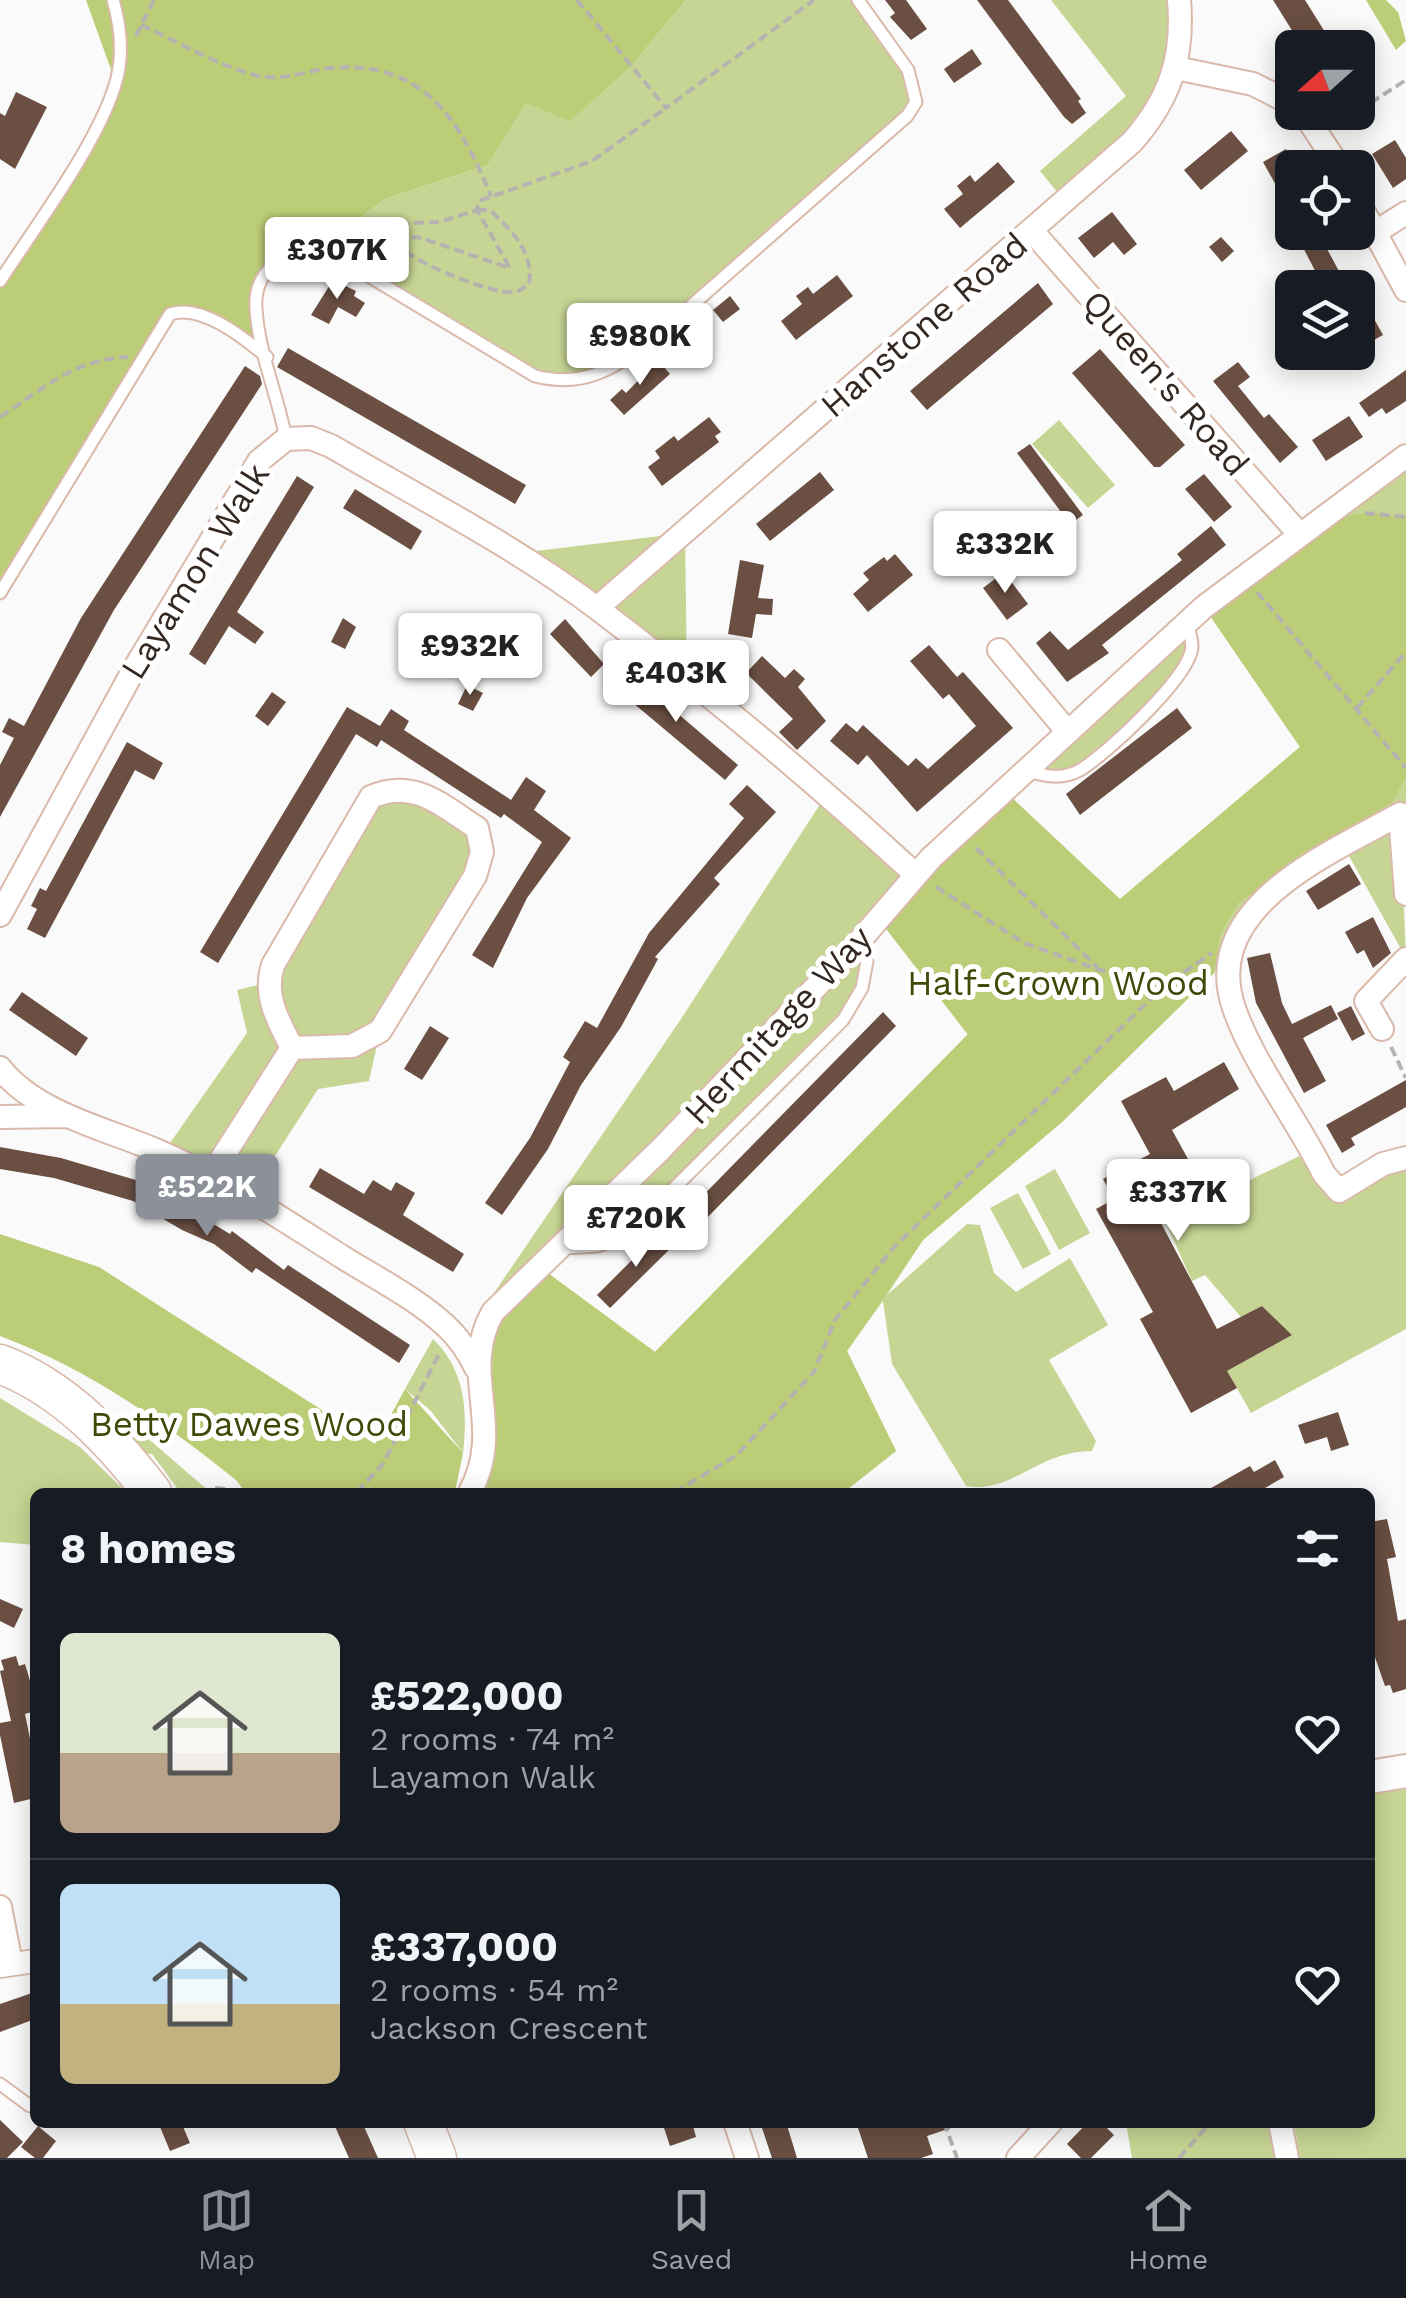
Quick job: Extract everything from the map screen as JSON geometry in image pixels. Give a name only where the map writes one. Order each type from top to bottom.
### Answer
[{"type":"main road","points":[[0,1364],[53,1392],[94,1426],[148,1488]]},
{"type":"main road","points":[[425,2128],[437,2158]]},
{"type":"street","name":"Hanstone Road","points":[[598,608],[1032,231],[1141,131],[1166,98],[1176,68],[1179,0]]},
{"type":"street","points":[[1176,68],[1252,84],[1275,96]]},
{"type":"street","points":[[1319,130],[1330,150]]},
{"type":"street","points":[[1375,233],[1406,212]]},
{"type":"street","name":"Queen's Road","points":[[1032,231],[1300,535]]},
{"type":"street","points":[[1375,236],[1406,290]]},
{"type":"street","name":"Layamon Walk","points":[[0,915],[172,602],[259,462],[286,439],[310,438],[330,446],[518,554],[598,608],[828,792],[915,874]]},
{"type":"street","name":"Hermitage Way","points":[[471,1488],[486,1449],[484,1399],[476,1368],[477,1343],[493,1312],[661,1150],[855,946],[915,874],[962,834],[1067,731],[1187,622],[1406,456]]},
{"type":"street","points":[[998,650],[1067,731]]},
{"type":"street","points":[[392,788],[418,790],[476,828],[482,852],[475,876],[380,1031],[352,1046],[292,1048],[276,1016],[267,983],[273,965],[371,797],[392,788]]},
{"type":"street","points":[[1406,894],[1400,814],[1258,902],[1230,947],[1227,985],[1236,1014],[1324,1174],[1339,1192],[1383,1164],[1406,1158]]},
{"type":"street","points":[[1382,1030],[1366,1001],[1406,959]]},
{"type":"street","points":[[210,1177],[292,1048]]},
{"type":"street","points":[[0,1068],[21,1088],[71,1116],[210,1177],[397,1291],[451,1331],[466,1347],[476,1368]]},
{"type":"street","points":[[0,1117],[71,1116]]},
{"type":"street","points":[[0,1907],[15,1963]]},
{"type":"street","points":[[737,2128],[746,2158]]},
{"type":"street","points":[[1018,2158],[1047,2128]]},
{"type":"street","points":[[1281,2128],[1287,2158]]},
{"type":"lane","points":[[0,282],[68,178],[116,79],[119,31],[113,0]]},
{"type":"lane","points":[[286,439],[256,306],[265,275],[290,253],[316,250],[332,254],[535,376],[573,382],[604,374],[664,330],[907,116],[916,102],[908,70],[858,0]]},
{"type":"lane","points":[[0,594],[170,314],[176,312],[238,334],[267,357]]},
{"type":"lane","points":[[1027,771],[1050,778],[1078,771],[1130,726],[1181,678],[1193,648],[1187,622]]},
{"type":"lane","points":[[560,1248],[598,1246],[628,1234],[843,1020],[862,988],[867,961],[855,946]]},
{"type":"lane","points":[[0,2084],[30,2106]]},
{"type":"path","points":[[577,0],[666,108]]},
{"type":"path","points":[[332,254],[376,228],[410,220],[446,220],[477,210],[490,210],[532,263],[529,284],[513,293],[416,260],[402,247],[408,238],[418,237],[510,268],[477,210],[479,201],[592,161],[814,0]]},
{"type":"path","points":[[141,25],[255,75],[285,78],[360,66],[407,79],[444,110],[469,144],[491,196]]},
{"type":"path","points":[[1375,100],[1406,80]]},
{"type":"path","points":[[1322,134],[1328,130]]},
{"type":"path","points":[[0,418],[64,372],[104,358],[146,356]]},
{"type":"path","points":[[1244,576],[1406,768]]},
{"type":"path","points":[[1357,708],[1406,652]]},
{"type":"path","points":[[962,834],[1100,970]]},
{"type":"path","points":[[915,874],[1024,943],[1100,970],[1165,985]]},
{"type":"path","points":[[682,1488],[737,1455],[814,1372],[836,1320],[896,1246],[1165,985],[1202,956],[1230,947]]},
{"type":"path","points":[[1382,1030],[1406,1078]]},
{"type":"path","points":[[361,1488],[383,1464],[451,1331]]},
{"type":"path","points":[[946,2128],[957,2158]]},
{"type":"path","points":[[1179,2158],[1206,2128]]},
{"type":"green space","points":[[86,0],[686,0],[632,65],[570,121],[526,103],[488,165],[385,199],[316,250],[290,253],[258,290],[265,354],[238,333],[176,311],[0,593],[0,281],[94,126],[114,78]]},
{"type":"green space","points":[[686,0],[858,0],[908,70],[914,101],[898,126],[604,374],[535,376],[316,250],[385,199],[488,165],[526,103],[632,65]]},
{"type":"green space","points":[[1051,0],[1179,0],[1172,83],[1066,203],[1040,171],[1126,96]]},
{"type":"green space","points":[[1366,0],[1386,0],[1398,12],[1406,41],[1396,50]]},
{"type":"green space","points":[[1059,420],[1115,485],[1088,508],[1032,444]]},
{"type":"green space","name":"Half-Crown Wood","points":[[1406,456],[1406,801],[1400,814],[1406,958],[1344,847],[1258,903],[1214,973],[1062,1122],[923,1240],[887,1295],[967,1224],[980,1225],[994,1273],[1016,1292],[1070,1258],[1108,1325],[1049,1360],[1096,1441],[1092,1451],[1056,1458],[998,1484],[966,1486],[892,1364],[883,1301],[847,1351],[896,1451],[849,1488],[472,1488],[479,1475],[466,1347],[479,1315],[679,1022],[826,795],[915,873],[1120,899],[1300,747],[1204,607]],"holes":[[[880,921],[968,1035],[655,1352],[545,1271],[560,1248],[628,1234],[843,1020],[867,961],[855,946]]]},
{"type":"green space","name":"Half-Crown Wood","points":[[1366,513],[1406,517],[1406,777],[1392,802],[1239,902],[1220,934],[1214,973],[1062,1122],[923,1240],[847,1351],[896,1451],[849,1488],[482,1488],[494,1452],[494,1351],[500,1326],[522,1290],[545,1271],[655,1352],[968,1034],[880,921],[1006,792],[1120,899],[1300,747],[1204,607],[1330,519]]},
{"type":"green space","points":[[685,533],[687,676],[519,553]]},
{"type":"green space","points":[[1187,622],[1193,648],[1181,678],[1078,771],[1027,771]]},
{"type":"green space","points":[[392,788],[477,828],[482,852],[380,1031],[369,1081],[318,1089],[248,1198],[163,1153],[247,1033],[237,990],[267,983],[371,797]]},
{"type":"green space","points":[[1312,1150],[1339,1191],[1406,1158],[1406,1329],[1251,1413],[1227,1371],[1292,1335],[1262,1306],[1241,1317],[1205,1275],[1192,1281],[1165,1221]]},
{"type":"green space","points":[[1055,1169],[1090,1233],[1059,1250],[1025,1186]]},
{"type":"green space","points":[[1018,1193],[1051,1254],[1023,1269],[990,1208]]},
{"type":"green space","name":"Betty Dawes Wood","points":[[0,1234],[99,1267],[375,1444],[405,1389],[463,1453],[456,1488],[242,1488],[209,1459],[124,1399],[64,1364],[0,1336]]},
{"type":"green space","points":[[433,1339],[452,1364],[462,1392],[463,1453],[431,1411],[405,1389]]},
{"type":"green space","points":[[0,1398],[80,1447],[122,1488],[30,1488],[30,1545],[0,1542]]},
{"type":"green space","points":[[98,1410],[144,1435],[205,1488],[177,1488],[152,1454],[141,1453]]},
{"type":"green space","points":[[1406,1788],[1406,2158],[1300,2158],[1295,2128],[1375,2128],[1375,1794]]},
{"type":"green space","points":[[1127,2128],[1281,2128],[1287,2158],[1132,2158]]},
{"type":"building","points":[[885,0],[906,0],[927,29],[911,40],[890,17],[895,13]]},
{"type":"building","points":[[977,0],[1008,0],[1081,99],[1078,101],[1086,113],[1072,124],[1064,117]]},
{"type":"building","points":[[1273,0],[1305,0],[1324,30],[1292,30]]},
{"type":"building","points":[[972,49],[982,64],[954,83],[944,69]]},
{"type":"building","points":[[16,92],[47,107],[15,169],[0,159],[0,113],[5,116]]},
{"type":"building","points":[[1231,131],[1248,151],[1201,190],[1184,170]]},
{"type":"building","points":[[1395,140],[1406,158],[1406,179],[1393,188],[1375,159],[1375,152]]},
{"type":"building","points":[[1275,155],[1275,184],[1263,162]]},
{"type":"building","points":[[998,162],[1015,182],[960,228],[944,209],[963,194],[957,186],[970,175],[975,182]]},
{"type":"building","points":[[1112,212],[1137,244],[1124,255],[1113,242],[1094,258],[1078,238]]},
{"type":"building","points":[[1221,237],[1234,251],[1222,262],[1209,247]]},
{"type":"building","points":[[1304,250],[1328,250],[1338,270],[1315,270]]},
{"type":"building","points":[[837,275],[853,296],[796,340],[781,321],[802,304],[796,296],[808,287],[813,294]]},
{"type":"building","points":[[333,280],[356,291],[354,296],[365,303],[356,317],[338,307],[329,324],[311,315]]},
{"type":"building","points":[[1038,283],[1053,304],[927,410],[910,391]]},
{"type":"building","points":[[730,296],[740,309],[723,322],[713,310]]},
{"type":"building","points":[[1375,321],[1383,335],[1375,339]]},
{"type":"building","points":[[288,348],[526,485],[515,504],[277,367]]},
{"type":"building","points":[[1100,349],[1185,445],[1160,467],[1154,467],[1072,373]]},
{"type":"building","points":[[658,360],[670,374],[624,415],[610,400],[622,389],[626,393]]},
{"type":"building","points":[[1238,362],[1250,377],[1238,386],[1264,418],[1269,414],[1298,447],[1280,463],[1213,381]]},
{"type":"building","points":[[245,366],[260,376],[262,384],[114,610],[0,817],[0,765],[14,738],[2,732],[9,718],[24,726],[81,618]]},
{"type":"building","points":[[1406,370],[1406,401],[1386,414],[1382,408],[1369,417],[1359,403]]},
{"type":"building","points":[[1349,416],[1363,437],[1326,461],[1312,440]]},
{"type":"building","points":[[709,417],[721,432],[715,436],[719,442],[662,486],[648,467],[660,458],[655,451],[674,436],[678,441]]},
{"type":"building","points":[[1030,444],[1083,515],[1070,524],[1017,453]]},
{"type":"building","points":[[820,472],[834,490],[770,541],[756,524]]},
{"type":"building","points":[[1204,474],[1232,507],[1214,522],[1185,489]]},
{"type":"building","points":[[297,476],[314,487],[237,612],[264,632],[255,644],[229,626],[205,665],[189,654]]},
{"type":"building","points":[[355,489],[422,531],[411,550],[343,508]]},
{"type":"building","points":[[1211,526],[1226,545],[1102,645],[1109,653],[1067,682],[1036,643],[1050,631],[1068,650],[1182,560],[1177,554]]},
{"type":"building","points":[[895,554],[913,575],[868,612],[853,594],[869,580],[863,573],[884,557],[887,561]]},
{"type":"building","points":[[740,560],[764,565],[758,598],[773,599],[772,615],[756,614],[752,638],[728,634]]},
{"type":"building","points":[[1004,572],[1028,604],[1007,620],[983,588]]},
{"type":"building","points":[[343,618],[356,627],[345,649],[331,642]]},
{"type":"building","points":[[565,619],[604,664],[591,677],[550,634]]},
{"type":"building","points":[[929,645],[957,677],[963,672],[1013,728],[917,812],[867,755],[858,765],[830,741],[846,723],[857,732],[863,725],[908,766],[916,758],[928,769],[976,726],[949,694],[943,699],[910,661]]},
{"type":"building","points":[[762,656],[785,678],[794,669],[805,679],[798,687],[826,721],[797,750],[779,732],[793,719],[746,673]]},
{"type":"building","points":[[628,671],[738,765],[725,780],[614,687]]},
{"type":"building","points":[[467,685],[483,693],[473,711],[458,704]]},
{"type":"building","points":[[272,692],[286,702],[268,726],[255,716]]},
{"type":"building","points":[[347,707],[380,726],[391,709],[409,721],[404,730],[511,800],[526,777],[546,791],[534,810],[571,838],[527,898],[493,968],[472,955],[542,842],[504,814],[501,818],[381,740],[377,747],[356,734],[218,963],[200,952]]},
{"type":"building","points":[[1177,708],[1192,728],[1080,815],[1066,794]]},
{"type":"building","points":[[127,742],[163,763],[154,780],[135,770],[45,938],[27,929],[37,909],[31,906],[40,888],[46,891]]},
{"type":"building","points":[[747,785],[776,812],[714,878],[720,884],[655,957],[658,959],[621,1027],[581,1085],[548,1149],[502,1215],[485,1203],[530,1138],[570,1062],[563,1057],[585,1021],[597,1028],[649,933],[744,818],[729,804]]},
{"type":"building","points":[[1349,864],[1361,884],[1318,910],[1306,891]]},
{"type":"building","points":[[1373,917],[1391,953],[1373,968],[1364,950],[1357,954],[1345,932]]},
{"type":"building","points":[[1270,953],[1282,1003],[1292,1024],[1331,1005],[1338,1019],[1303,1038],[1326,1081],[1304,1093],[1256,1003],[1247,958]]},
{"type":"building","points":[[22,992],[88,1038],[76,1056],[9,1010]]},
{"type":"building","points":[[1351,1006],[1365,1034],[1352,1041],[1337,1013]]},
{"type":"building","points":[[883,1012],[896,1026],[691,1234],[678,1221]]},
{"type":"building","points":[[430,1026],[449,1038],[422,1080],[404,1069]]},
{"type":"building","points":[[1224,1062],[1239,1089],[1172,1130],[1209,1197],[1161,1223],[1217,1329],[1262,1306],[1292,1335],[1227,1371],[1237,1388],[1191,1413],[1140,1319],[1153,1312],[1096,1209],[1114,1199],[1103,1179],[1150,1154],[1121,1101],[1166,1077],[1174,1091]]},
{"type":"building","points":[[1406,1080],[1406,1107],[1351,1138],[1355,1145],[1342,1153],[1326,1125]]},
{"type":"building","points":[[0,1147],[61,1158],[146,1183],[230,1234],[232,1231],[284,1270],[288,1265],[410,1345],[399,1363],[256,1268],[252,1273],[214,1244],[133,1201],[54,1178],[0,1169]]},
{"type":"building","points":[[320,1168],[364,1194],[373,1180],[391,1191],[396,1182],[415,1193],[403,1215],[464,1254],[453,1272],[309,1187]]},
{"type":"building","points":[[661,1231],[674,1245],[610,1308],[597,1295]]},
{"type":"building","points":[[1338,1412],[1349,1445],[1331,1451],[1327,1437],[1305,1444],[1298,1425]]},
{"type":"building","points":[[1275,1460],[1284,1477],[1265,1488],[1211,1488],[1250,1466],[1254,1472]]},
{"type":"building","points":[[1387,1519],[1396,1557],[1387,1559],[1398,1621],[1406,1619],[1406,1689],[1393,1693],[1390,1685],[1385,1686],[1375,1657],[1375,1521]]},
{"type":"building","points":[[0,1599],[23,1609],[14,1628],[0,1621]]},
{"type":"building","points":[[16,1656],[19,1666],[25,1664],[30,1681],[30,1712],[25,1714],[30,1738],[30,1799],[14,1803],[0,1735],[0,1723],[11,1721],[1,1660]]},
{"type":"building","points":[[30,1994],[30,2021],[0,2032],[0,2004]]},
{"type":"building","points":[[0,2120],[23,2142],[7,2158],[0,2158]]},
{"type":"building","points":[[36,2128],[56,2141],[43,2158],[35,2158],[21,2147]]},
{"type":"building","points":[[160,2128],[184,2128],[190,2143],[170,2151]]},
{"type":"building","points":[[336,2128],[365,2128],[378,2158],[349,2158]]},
{"type":"building","points":[[664,2128],[694,2128],[696,2137],[670,2146]]},
{"type":"building","points":[[762,2128],[788,2128],[797,2158],[772,2158]]},
{"type":"building","points":[[858,2128],[951,2128],[927,2136],[933,2154],[921,2158],[868,2158]]},
{"type":"building","points":[[1082,2128],[1107,2128],[1114,2135],[1091,2158],[1081,2158],[1067,2144]]}]
